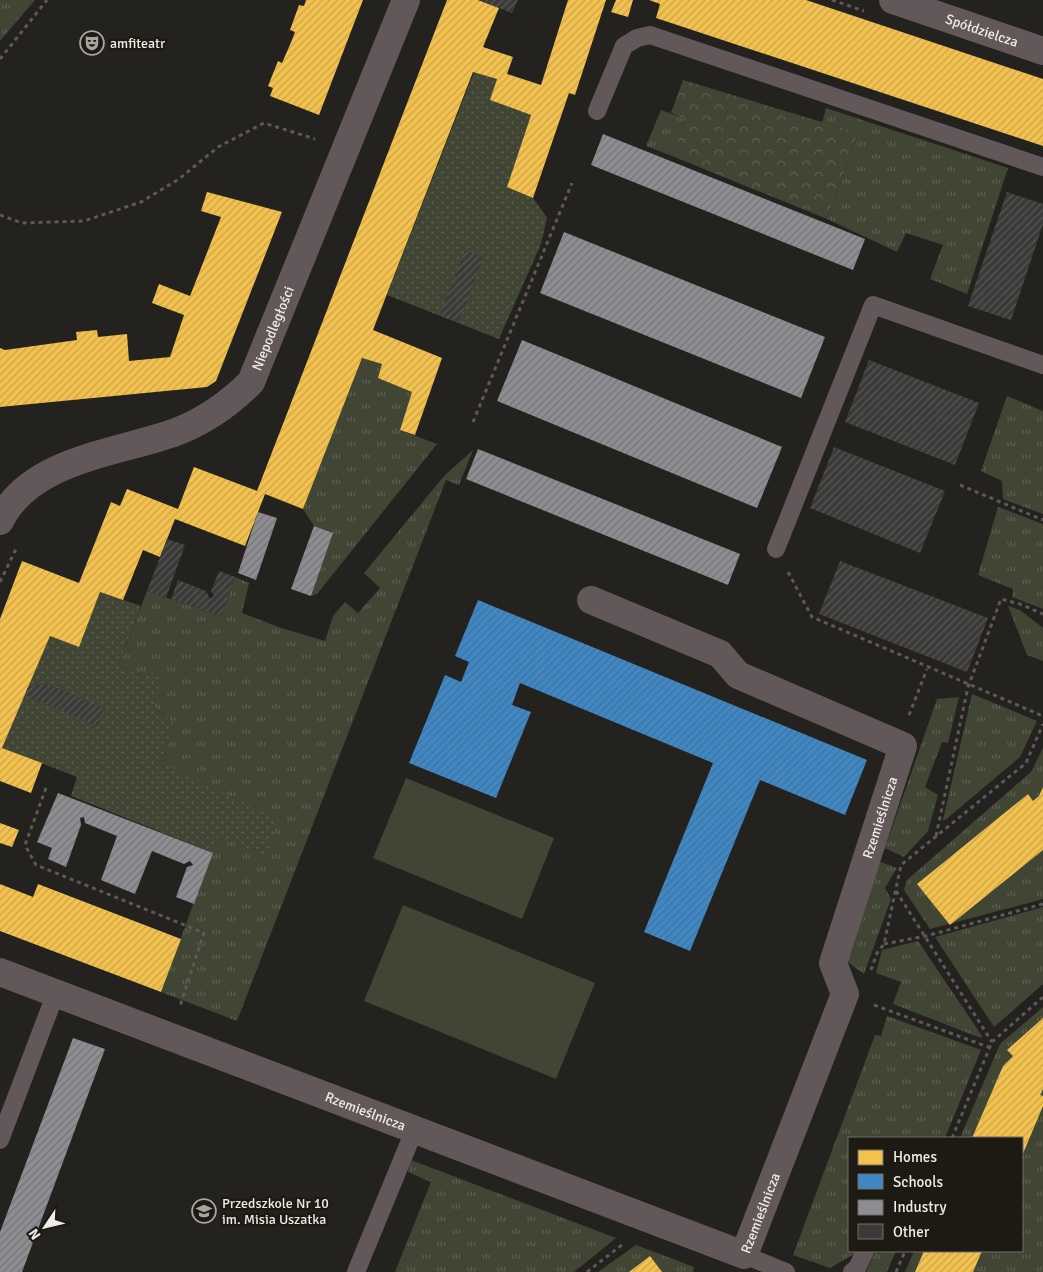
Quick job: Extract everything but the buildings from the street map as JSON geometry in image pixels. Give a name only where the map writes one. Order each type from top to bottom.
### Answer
[{"type":"street","name":"Niepodległości","points":[[0,521],[6,509],[18,494],[36,481],[76,462],[176,432],[203,420],[231,402],[252,382],[406,0]]},
{"type":"street","name":"Spółdzielcza","points":[[893,0],[1043,50]]},
{"type":"street","name":"Rzemieślnicza","points":[[0,972],[55,995],[744,1255],[845,994],[833,963],[903,746],[738,674],[720,654],[591,600]]},
{"type":"lane","points":[[597,111],[624,46],[637,38],[650,36],[1043,168]]},
{"type":"lane","points":[[776,549],[873,305],[1043,365]]},
{"type":"lane","points":[[0,1140],[55,995]]},
{"type":"lane","points":[[356,1272],[414,1131]]},
{"type":"lane","points":[[852,1272],[857,1268],[864,1252]]},
{"type":"lane","points":[[744,1255],[786,1272]]},
{"type":"path","points":[[0,59],[47,0]]},
{"type":"path","points":[[0,215],[22,223],[84,221],[141,202],[178,179],[218,147],[264,123],[320,141]]},
{"type":"path","points":[[472,422],[572,184]]},
{"type":"path","points":[[960,485],[1043,520]]},
{"type":"path","points":[[776,549],[812,617],[1043,716]]},
{"type":"path","points":[[936,836],[969,684],[1002,599],[1043,614]]},
{"type":"path","points":[[908,716],[927,669]]},
{"type":"path","points":[[869,977],[876,952],[884,944],[901,864],[1026,763],[1043,724]]},
{"type":"path","points":[[46,788],[25,845],[36,864],[204,933],[169,1038]]},
{"type":"path","points":[[896,890],[992,1042]]},
{"type":"path","points":[[884,944],[926,936],[1043,904]]},
{"type":"path","points":[[845,994],[990,1048]]},
{"type":"path","points":[[952,1137],[992,1042],[1043,997]]},
{"type":"path","points":[[587,1272],[625,1242]]},
{"type":"path","points":[[896,1272],[905,1252]]},
{"type":"green space","points":[[0,0],[35,0],[0,41]]},
{"type":"green space","points":[[474,72],[497,79],[491,100],[531,115],[507,187],[533,198],[547,218],[541,244],[499,339],[387,295]]},
{"type":"green space","points":[[683,80],[858,133],[827,219],[672,156],[685,119],[671,113]]},
{"type":"green space","points":[[826,108],[1008,168],[967,294],[930,279],[943,245],[906,233],[897,252],[827,219],[858,133],[822,123]]},
{"type":"green space","points":[[661,110],[685,119],[672,156],[646,146]]},
{"type":"green space","points":[[362,358],[382,364],[412,392],[400,430],[437,444],[317,594],[311,596],[333,533],[314,526],[303,509]]},
{"type":"green space","points":[[1007,396],[1043,411],[1043,514],[1003,499],[1002,481],[981,471]]},
{"type":"green space","points":[[473,450],[459,485],[446,480],[237,1021],[161,992],[218,837],[188,777],[161,762],[175,724],[153,706],[144,678],[119,665],[147,591],[221,616],[235,577],[249,583],[242,613],[281,628],[325,641],[333,616],[345,602],[358,613],[380,588],[364,573],[445,475]]},
{"type":"green space","points":[[998,507],[1043,524],[1043,609],[1012,597],[1013,589],[978,575]]},
{"type":"green space","points":[[100,592],[141,606],[119,665],[144,678],[151,672],[163,681],[153,706],[175,724],[161,762],[277,819],[267,856],[218,837],[213,853],[71,796],[77,777],[2,748],[25,695],[103,709],[47,684],[28,687],[50,636],[79,647]]},
{"type":"green space","points":[[1008,606],[1020,610],[1043,628],[1043,661],[1027,655]]},
{"type":"green space","points":[[972,694],[1037,721],[1020,757],[944,821],[943,820]]},
{"type":"green space","points":[[959,697],[948,743],[942,742],[925,787],[938,795],[928,831],[904,857],[885,848],[937,699]]},
{"type":"green space","points":[[1043,748],[1043,899],[930,929],[904,890],[907,880],[1031,772]]},
{"type":"green space","points":[[406,778],[554,838],[522,919],[373,858]]},
{"type":"green space","points":[[878,861],[897,868],[885,888],[891,899],[864,974],[845,960]]},
{"type":"green space","points":[[403,905],[595,983],[556,1079],[364,1001]]},
{"type":"green space","points":[[1043,907],[1043,984],[994,1027],[935,937]]},
{"type":"green space","points":[[918,941],[982,1036],[981,1038],[893,1004],[901,982],[876,973],[882,950]]},
{"type":"green space","points":[[1043,1007],[1043,1272],[905,1272],[914,1252],[1023,1252],[1023,1137],[960,1137],[1000,1044]]},
{"type":"green space","points":[[887,1016],[981,1050],[945,1137],[848,1137],[848,1252],[855,1252],[830,1268],[793,1255],[875,1035],[881,1036]]},
{"type":"green space","points":[[411,1160],[616,1238],[574,1272],[395,1272],[431,1182],[408,1172]]},
{"type":"green space","points":[[636,1245],[694,1267],[693,1272],[598,1272]]},
{"type":"green space","points":[[875,1252],[896,1252],[887,1272],[866,1272]]},
{"type":"place","name":"amfiteatr","points":[[92,43]]},
{"type":"place","name":"Przedszkole Nr 10 im. Misia Uszatka","points":[[204,1211]]}]
